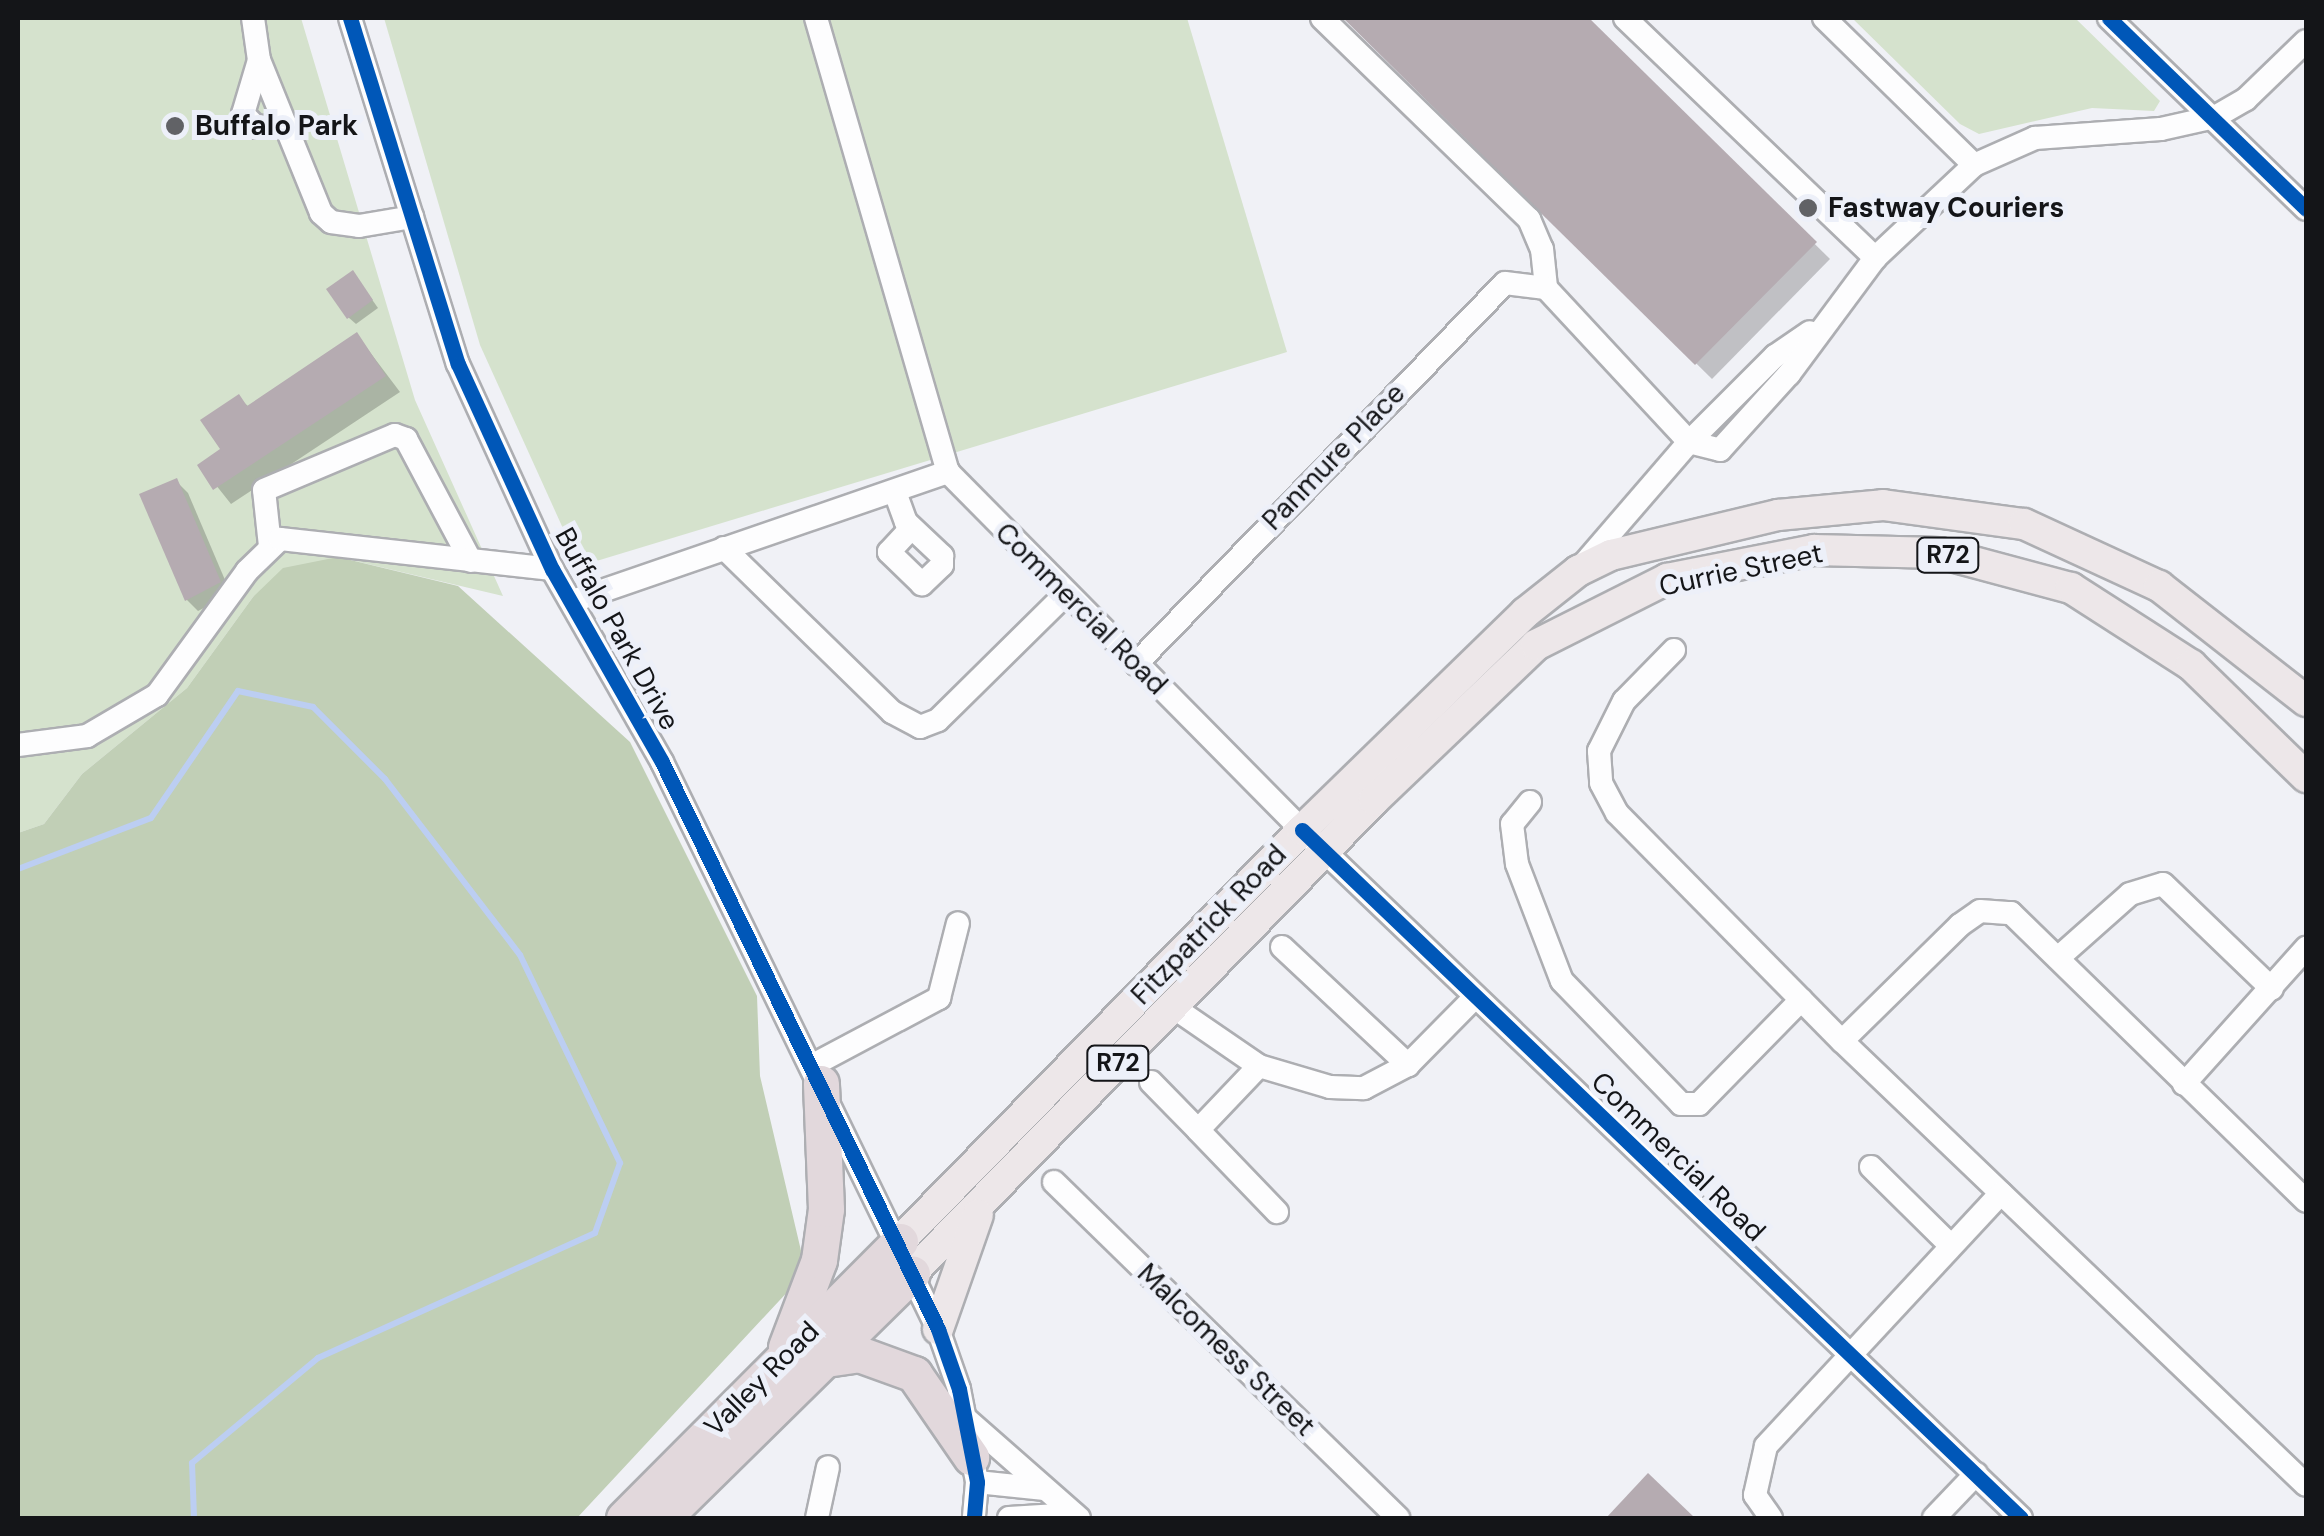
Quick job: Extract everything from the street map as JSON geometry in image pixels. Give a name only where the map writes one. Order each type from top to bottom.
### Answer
[{"type":"highway","points":[[780,1362],[818,1260],[824,1226],[817,1074]]},
{"type":"highway","name":"Valley Road","points":[[663,1518],[819,1360],[906,1257]]},
{"type":"highway","name":"Valley Road","points":[[624,1518],[780,1362],[906,1257]]},
{"type":"highway","points":[[819,1360],[860,1354],[914,1374],[974,1469]]},
{"type":"main road","name":"Currie Street","points":[[1578,571],[1611,555],[1778,515],[1883,505],[2024,524],[2159,586],[2306,701]]},
{"type":"main road","name":"Currie Street","points":[[1536,645],[1667,579],[1814,550],[1940,553],[2070,588],[2190,665],[2306,777]]},
{"type":"main road","name":"Fitzpatrick Road","points":[[906,1257],[1302,830],[1525,613],[1578,571]]},
{"type":"main road","name":"Fitzpatrick Road","points":[[906,1257],[983,1202],[1324,852],[1536,645]]},
{"type":"main road","points":[[938,1329],[983,1202]]},
{"type":"street","points":[[253,18],[258,60],[313,199],[330,222],[360,226],[412,217]]},
{"type":"street","name":"Buffalo Park Drive","points":[[350,18],[458,364],[552,569],[662,762],[938,1329],[964,1417],[974,1469],[974,1518]]},
{"type":"street","points":[[573,601],[948,472],[816,18]]},
{"type":"street","points":[[1322,18],[1529,218],[1542,249],[1546,288],[1689,442]]},
{"type":"street","points":[[1626,18],[1875,258]]},
{"type":"street","points":[[1824,18],[1974,165]]},
{"type":"street","points":[[2110,18],[2306,209]]},
{"type":"street","name":"Fitzpatrick Road","points":[[1578,571],[1689,442],[1774,356],[1821,325],[1875,258],[1974,165],[2035,138],[2161,129],[2215,117],[2246,99],[2306,41]]},
{"type":"street","points":[[258,60],[246,88],[243,114],[256,127],[287,126]]},
{"type":"street","name":"Panmure Place","points":[[1136,664],[1486,298],[1506,283],[1546,288]]},
{"type":"street","points":[[270,546],[264,490],[396,435],[406,439],[472,562]]},
{"type":"street","name":"Commercial Road","points":[[948,472],[1324,852],[2021,1518]]},
{"type":"street","points":[[895,492],[910,528]]},
{"type":"street","points":[[18,744],[86,736],[157,695],[270,546],[290,539],[552,569]]},
{"type":"street","points":[[724,548],[892,712],[920,727],[938,720],[1067,593]]},
{"type":"street","points":[[1674,650],[1609,725],[1600,751],[1601,783],[1617,813],[1842,1041],[2306,1485]]},
{"type":"street","points":[[1530,802],[1512,824],[1517,864],[1562,980],[1681,1104],[1699,1104],[1802,1000]]},
{"type":"street","points":[[2058,958],[2130,894],[2162,884],[2272,989]]},
{"type":"street","points":[[1842,1041],[1980,911],[2011,914],[2306,1200]]},
{"type":"street","points":[[817,1074],[938,998],[958,923]]},
{"type":"street","points":[[1282,947],[1408,1065]]},
{"type":"street","points":[[2184,1084],[2306,948]]},
{"type":"street","points":[[1173,1007],[1259,1066],[1330,1087],[1364,1088],[1408,1065],[1476,997]]},
{"type":"street","points":[[1198,1130],[1259,1066]]},
{"type":"street","points":[[1151,1082],[1277,1212]]},
{"type":"street","points":[[1871,1167],[1951,1246]]},
{"type":"street","name":"Malcomess Street","points":[[1054,1182],[1398,1518]]},
{"type":"street","points":[[1771,1518],[1754,1495],[1766,1446],[2001,1193]]},
{"type":"street","points":[[964,1417],[1076,1516]]},
{"type":"street","points":[[817,1518],[828,1467]]},
{"type":"street","points":[[974,1469],[1045,1489]]},
{"type":"street","points":[[1934,1518],[1976,1474]]},
{"type":"street","points":[[1009,1518],[1076,1516]]},
{"type":"green space","points":[[18,18],[301,18],[415,400],[503,596],[338,557],[253,597],[187,688],[82,774],[44,824],[18,833]]},
{"type":"green space","points":[[384,18],[1187,18],[1287,352],[580,566],[480,345]]},
{"type":"green space","points":[[1852,18],[2075,18],[2160,101],[2154,111],[2092,108],[1979,134],[1960,124]]},
{"type":"green space","points":[[338,557],[458,586],[630,742],[757,996],[760,1076],[806,1272],[577,1518],[18,1518],[18,833],[44,824],[82,774],[187,688],[253,597],[283,568]]},
{"type":"building","points":[[1343,18],[1589,18],[1817,242],[1695,365]]},
{"type":"building","points":[[353,270],[373,300],[347,319],[326,289]]},
{"type":"building","points":[[357,332],[386,376],[213,490],[197,465],[220,449],[200,420],[239,394],[247,406]]},
{"type":"building","points":[[177,478],[221,582],[185,601],[139,494]]},
{"type":"building","points":[[1648,1473],[1695,1518],[1606,1518]]},
{"type":"waterway","points":[[18,869],[151,818],[238,691],[313,707],[385,779],[520,955],[620,1163],[595,1233],[318,1358],[192,1463],[194,1518]]},
{"type":"cycle path","points":[[350,18],[458,364],[552,569],[662,762],[938,1329],[959,1389],[977,1482],[974,1518]]},
{"type":"cycle path","points":[[2109,18],[2306,209]]},
{"type":"cycle path","points":[[1302,830],[2021,1518]]},
{"type":"place","name":"Buffalo Park","points":[[175,126]]},
{"type":"place","name":"Fastway Couriers","points":[[1808,208]]}]
